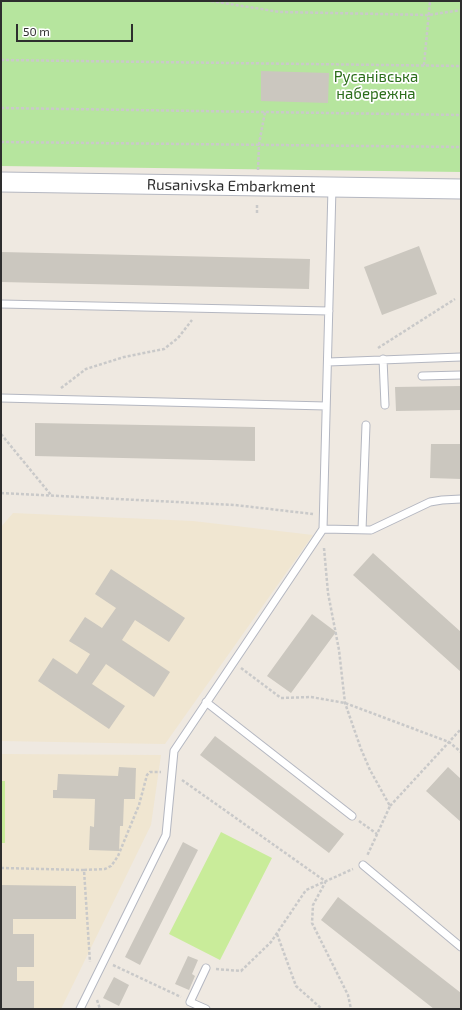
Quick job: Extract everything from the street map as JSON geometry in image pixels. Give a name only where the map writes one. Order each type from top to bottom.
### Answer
[{"type":"main road","name":"Rusanivska Embarkment","points":[[1,182],[461,190]]},
{"type":"lane","points":[[80,1009],[166,835],[174,751],[323,529],[332,188]]},
{"type":"lane","points":[[1,304],[329,311]]},
{"type":"lane","points":[[328,362],[461,357]]},
{"type":"lane","points":[[383,359],[385,405]]},
{"type":"lane","points":[[422,376],[461,375]]},
{"type":"lane","points":[[1,398],[326,406]]},
{"type":"lane","points":[[362,530],[366,424]]},
{"type":"lane","points":[[323,529],[371,530],[430,502],[461,499]]},
{"type":"lane","points":[[206,702],[352,816]]},
{"type":"lane","points":[[363,865],[461,947]]},
{"type":"lane","points":[[206,968],[190,1002],[206,1009]]},
{"type":"path","points":[[211,1],[280,12],[429,14],[461,10]]},
{"type":"path","points":[[424,65],[430,1]]},
{"type":"path","points":[[1,60],[461,66]]},
{"type":"path","points":[[1,108],[461,115]]},
{"type":"path","points":[[258,156],[265,112]]},
{"type":"path","points":[[1,142],[461,147]]},
{"type":"path","points":[[358,360],[455,299]]},
{"type":"path","points":[[46,399],[86,369],[124,357],[164,349],[178,338],[201,308]]},
{"type":"path","points":[[1,434],[51,495]]},
{"type":"path","points":[[1,493],[235,505],[323,515]]},
{"type":"path","points":[[323,529],[328,593],[339,650],[345,703],[370,770],[390,806]]},
{"type":"path","points":[[234,662],[281,698],[311,697],[345,703],[449,742],[461,752]]},
{"type":"path","points":[[206,968],[241,971],[271,942],[306,890],[363,865],[390,806],[461,728]]},
{"type":"path","points":[[1,868],[84,870],[105,869],[110,866],[118,856],[139,805],[147,775],[154,771],[172,773],[326,881]]},
{"type":"path","points":[[352,816],[377,834]]},
{"type":"path","points":[[84,870],[92,985],[100,1009]]},
{"type":"path","points":[[326,881],[313,906],[312,923],[348,995],[350,1009]]},
{"type":"path","points":[[277,933],[296,986],[322,1009]]},
{"type":"path","points":[[104,960],[190,1002]]},
{"type":"shaded area","points":[[13,513],[193,521],[313,535],[165,744],[1,741],[1,527]]},
{"type":"shaded area","points":[[1,754],[161,755],[151,825],[61,1009],[1,1009]]},
{"type":"green space","name":"Русанівська набережна","points":[[1,1],[461,1],[461,172],[1,166]]},
{"type":"green space","points":[[1,781],[5,781],[5,843],[1,843]]},
{"type":"green space","points":[[221,832],[272,858],[220,960],[169,934]]},
{"type":"building","points":[[261,71],[329,73],[328,103],[261,101]]},
{"type":"building","points":[[419,246],[437,294],[382,315],[364,267]]},
{"type":"building","points":[[1,252],[310,259],[309,289],[1,282]]},
{"type":"building","points":[[461,386],[461,410],[396,411],[395,387]]},
{"type":"building","points":[[35,423],[255,427],[255,461],[35,456]]},
{"type":"building","points":[[431,444],[461,444],[461,479],[430,478]]},
{"type":"building","points":[[373,553],[461,632],[461,672],[353,575]]},
{"type":"building","points":[[111,569],[185,618],[169,642],[135,620],[122,640],[170,672],[154,697],[106,664],[92,684],[125,706],[109,729],[38,681],[53,658],[77,674],[90,654],[69,641],[85,617],[102,628],[116,608],[95,594]]},
{"type":"building","points":[[312,614],[336,632],[291,693],[267,676]]},
{"type":"building","points":[[215,736],[344,834],[329,853],[200,755]]},
{"type":"building","points":[[119,767],[136,768],[135,799],[124,799],[123,826],[120,826],[119,851],[89,850],[90,826],[94,827],[95,799],[53,798],[53,790],[57,790],[58,774],[118,776]]},
{"type":"building","points":[[448,767],[461,779],[461,822],[426,791]]},
{"type":"building","points":[[183,842],[198,850],[140,965],[125,957]]},
{"type":"building","points":[[1,885],[76,886],[76,919],[13,919],[13,934],[34,934],[34,967],[17,967],[17,981],[34,981],[34,1009],[1,1009]]},
{"type":"building","points":[[338,897],[461,993],[461,1009],[434,1009],[321,920]]},
{"type":"building","points":[[188,956],[198,960],[192,974],[195,976],[189,990],[175,984]]},
{"type":"building","points":[[114,977],[129,985],[119,1006],[103,998]]}]
